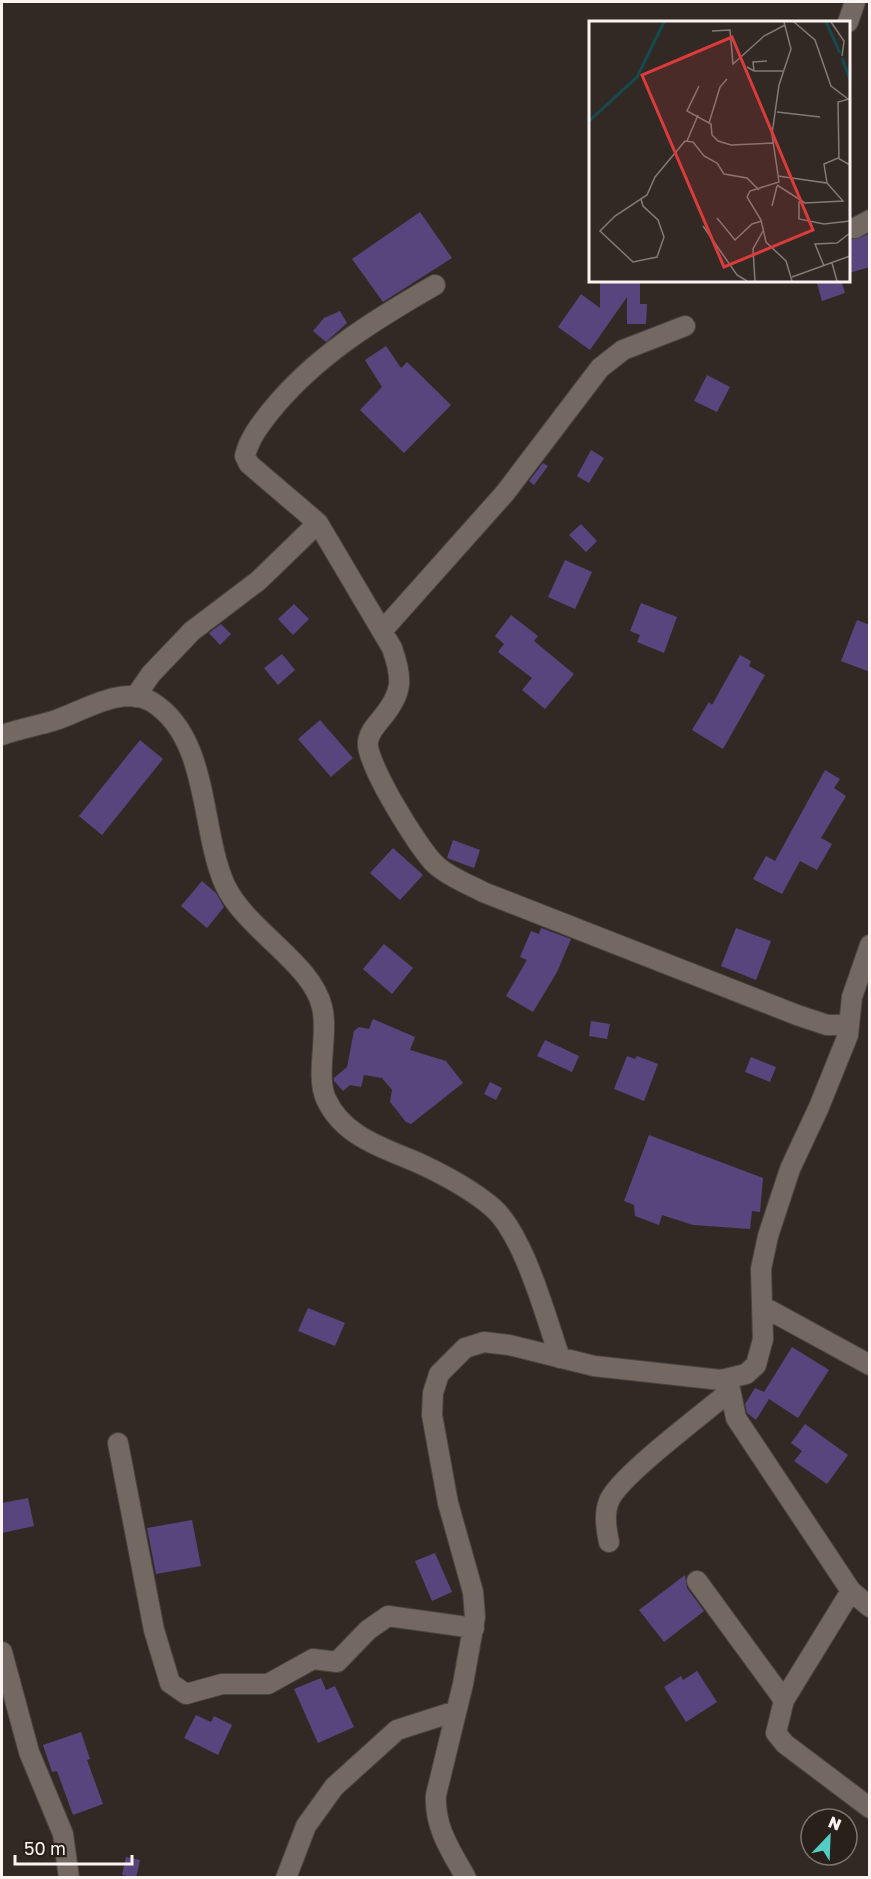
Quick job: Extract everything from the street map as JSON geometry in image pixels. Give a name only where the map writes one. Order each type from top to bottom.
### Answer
[{"type":"street","points":[[848,21],[855,2]]},
{"type":"street","points":[[850,228],[855,228],[870,220]]},
{"type":"street","points":[[435,285],[369,324],[287,391],[247,446],[245,456],[249,464],[318,523],[392,648],[400,670],[400,687],[396,699],[371,731],[367,744],[369,756],[420,849],[437,866],[483,892],[796,1015],[827,1025],[849,1025]]},
{"type":"street","points":[[382,631],[505,493],[600,368],[623,350],[685,326]]},
{"type":"street","points":[[135,697],[151,674],[192,632],[258,581],[318,523]]},
{"type":"street","points":[[2,735],[119,697],[149,700],[163,711],[180,734],[194,762],[225,885],[256,928],[299,968],[314,987],[322,1006],[325,1038],[322,1080],[324,1096],[331,1108],[357,1135],[428,1167],[492,1208],[505,1221],[534,1283],[560,1358]]},
{"type":"street","points":[[609,1542],[606,1527],[609,1500],[631,1474],[729,1385],[756,1365],[763,1339],[761,1269],[768,1236],[790,1169],[819,1107],[848,1035],[852,997],[870,945]]},
{"type":"street","points":[[762,1306],[870,1365]]},
{"type":"street","points":[[466,1878],[445,1839],[435,1812],[435,1795],[474,1628],[473,1592],[448,1503],[432,1415],[433,1393],[439,1374],[465,1348],[484,1342],[509,1345],[606,1367],[729,1385]]},
{"type":"street","points":[[729,1385],[736,1419],[851,1591],[870,1607]]},
{"type":"street","points":[[118,1443],[154,1630],[170,1683],[186,1694],[222,1684],[268,1684],[313,1659],[337,1662],[368,1630],[388,1616],[474,1628]]},
{"type":"street","points":[[697,1581],[784,1700]]},
{"type":"street","points":[[851,1591],[784,1700],[776,1733],[785,1744],[870,1808]]},
{"type":"street","points":[[2,1652],[29,1752],[63,1834],[69,1878]]},
{"type":"street","points":[[286,1878],[306,1826],[334,1787],[397,1730],[456,1711]]},
{"type":"building","points":[[420,212],[452,258],[383,302],[352,259]]},
{"type":"building","points":[[870,234],[870,267],[850,273],[850,240]]},
{"type":"building","points":[[600,282],[640,282],[640,304],[647,304],[646,324],[627,324],[627,297],[590,350],[558,327],[581,294],[600,308]]},
{"type":"building","points":[[817,282],[842,282],[845,293],[822,301]]},
{"type":"building","points":[[340,311],[347,323],[326,342],[313,331],[324,318]]},
{"type":"building","points":[[386,346],[401,368],[407,362],[451,405],[404,453],[360,410],[382,387],[365,360]]},
{"type":"building","points":[[707,375],[730,387],[717,412],[694,401]]},
{"type":"building","points":[[591,450],[604,458],[589,483],[577,476]]},
{"type":"building","points":[[543,463],[548,466],[534,485],[529,481]]},
{"type":"building","points":[[581,524],[597,541],[586,552],[569,535]]},
{"type":"building","points":[[565,560],[592,572],[575,609],[548,597]]},
{"type":"building","points":[[641,603],[677,617],[664,653],[637,642],[640,635],[630,631]]},
{"type":"building","points":[[294,604],[309,619],[293,635],[278,619]]},
{"type":"building","points":[[511,615],[538,636],[534,641],[574,674],[545,709],[522,690],[532,678],[498,652],[504,644],[495,636]]},
{"type":"building","points":[[857,620],[870,625],[870,672],[841,661]]},
{"type":"building","points":[[221,624],[231,634],[220,645],[209,633]]},
{"type":"building","points":[[282,654],[295,670],[278,685],[264,668]]},
{"type":"building","points":[[740,655],[751,661],[749,666],[765,675],[723,749],[692,730],[709,702],[712,705]]},
{"type":"building","points":[[320,720],[353,758],[331,777],[298,739]]},
{"type":"building","points":[[140,740],[163,759],[102,835],[79,816]]},
{"type":"building","points":[[825,770],[840,779],[834,788],[846,796],[821,838],[832,844],[817,870],[800,861],[782,894],[753,879],[766,856],[775,861]]},
{"type":"building","points":[[453,840],[480,850],[474,868],[447,858]]},
{"type":"building","points":[[393,848],[423,875],[400,900],[370,873]]},
{"type":"building","points":[[202,881],[216,893],[224,907],[207,928],[181,906]]},
{"type":"building","points":[[541,928],[571,939],[557,972],[533,1012],[506,996],[527,960],[520,957],[531,931],[539,934]]},
{"type":"building","points":[[736,928],[771,941],[756,980],[721,966]]},
{"type":"building","points":[[384,944],[413,968],[392,994],[363,969]]},
{"type":"building","points":[[373,1019],[415,1037],[410,1050],[446,1061],[463,1083],[411,1124],[406,1122],[390,1102],[392,1090],[382,1078],[364,1075],[361,1087],[350,1085],[343,1091],[334,1081],[334,1078],[347,1067],[354,1031],[359,1027],[369,1029]]},
{"type":"building","points":[[591,1021],[610,1024],[607,1039],[589,1036]]},
{"type":"building","points":[[545,1040],[579,1056],[572,1072],[537,1056]]},
{"type":"building","points":[[627,1056],[635,1059],[637,1056],[658,1064],[644,1101],[614,1089]]},
{"type":"building","points":[[751,1057],[776,1067],[770,1082],[745,1072]]},
{"type":"building","points":[[490,1082],[502,1088],[496,1100],[484,1094]]},
{"type":"building","points":[[649,1135],[763,1178],[760,1212],[752,1211],[750,1229],[693,1225],[662,1215],[659,1225],[635,1216],[634,1205],[624,1201]]},
{"type":"building","points":[[308,1308],[345,1323],[335,1346],[298,1331]]},
{"type":"building","points":[[792,1347],[829,1370],[798,1418],[769,1399],[756,1420],[747,1413],[745,1404],[755,1388],[764,1392]]},
{"type":"building","points":[[805,1424],[848,1455],[827,1484],[794,1461],[802,1451],[791,1443]]},
{"type":"building","points":[[28,1498],[34,1526],[2,1533],[2,1503]]},
{"type":"building","points":[[192,1520],[201,1566],[156,1574],[147,1528]]},
{"type":"building","points":[[435,1553],[452,1592],[432,1601],[415,1561]]},
{"type":"building","points":[[685,1575],[687,1588],[704,1611],[664,1642],[639,1610]]},
{"type":"building","points":[[697,1671],[717,1702],[686,1722],[664,1687],[681,1676],[683,1680]]},
{"type":"building","points":[[321,1678],[326,1690],[335,1686],[354,1727],[318,1743],[294,1689]]},
{"type":"building","points":[[196,1715],[211,1722],[214,1716],[232,1725],[218,1755],[184,1738]]},
{"type":"building","points":[[81,1732],[90,1759],[87,1760],[103,1804],[73,1815],[57,1771],[52,1772],[43,1745]]},
{"type":"building","points":[[126,1857],[140,1860],[136,1878],[122,1875]]}]
